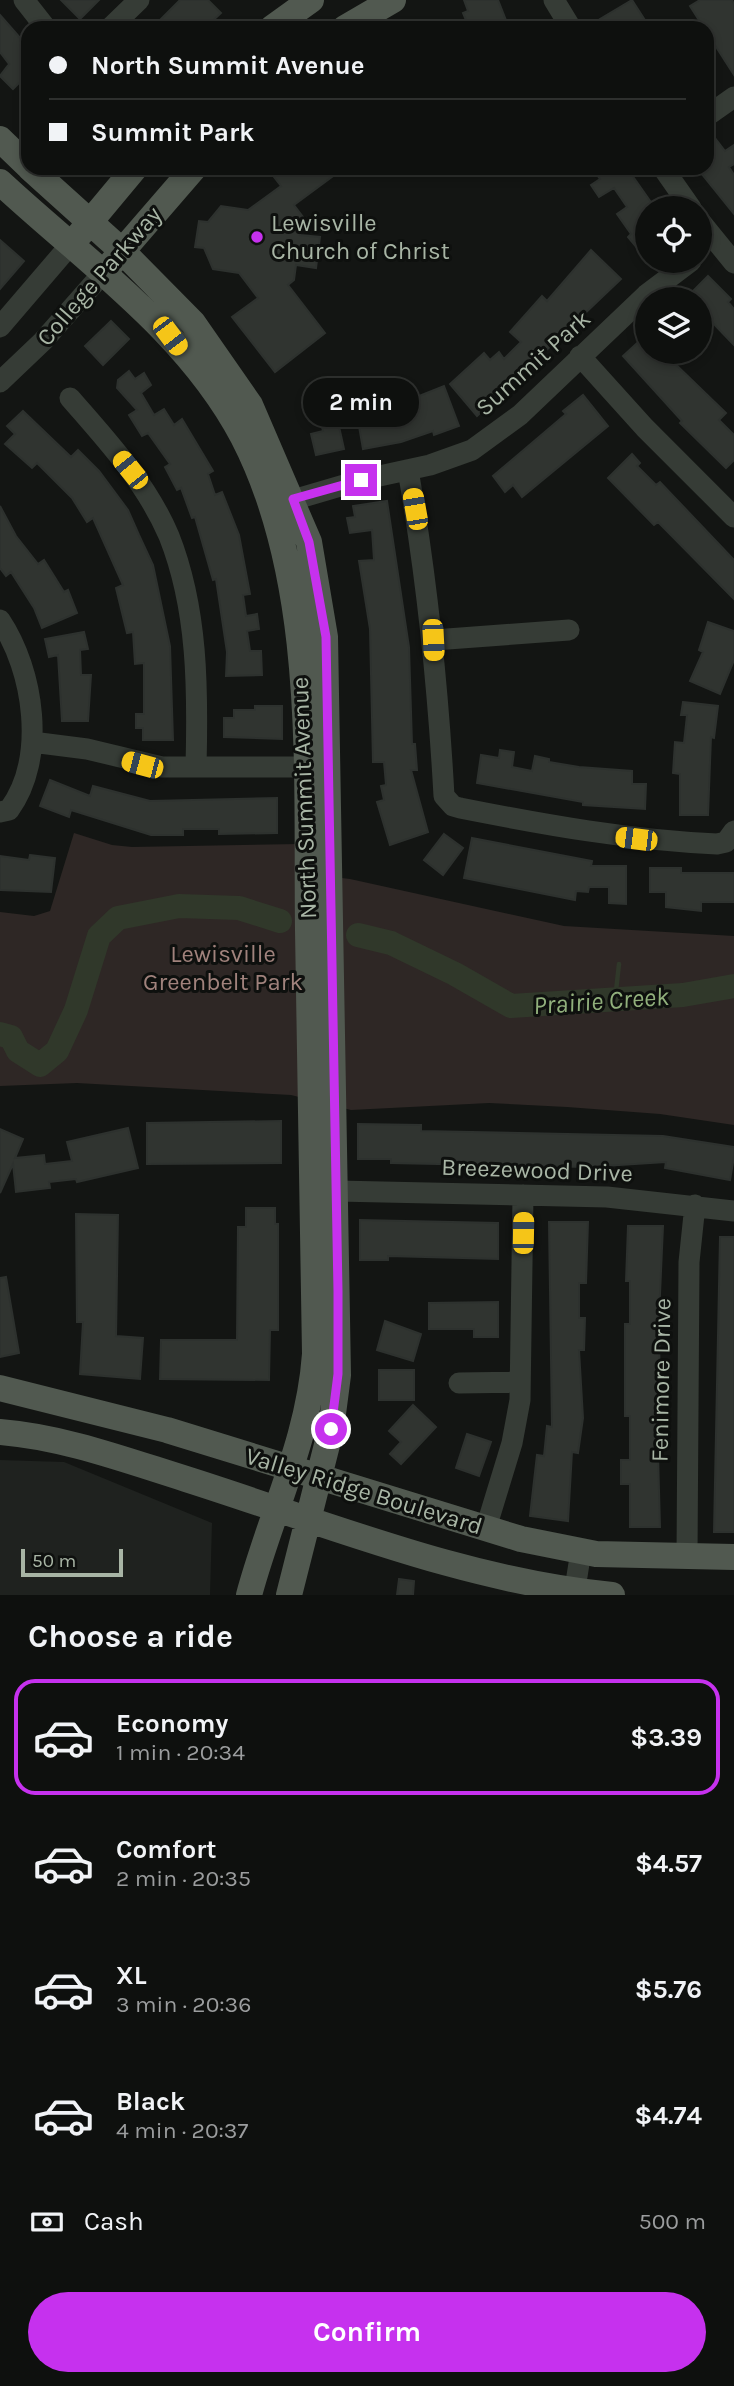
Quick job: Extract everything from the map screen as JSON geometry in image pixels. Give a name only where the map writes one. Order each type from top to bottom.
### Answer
[{"type":"main road","points":[[281,21],[311,0]]},
{"type":"main road","points":[[357,21],[393,0]]},
{"type":"main road","name":"North Summit Avenue","points":[[0,139],[21,159]]},
{"type":"main road","name":"North Summit Avenue","points":[[38,175],[122,251],[193,323],[219,357],[250,405],[282,503],[318,767],[337,1191],[338,1374],[331,1429],[289,1595]]},
{"type":"main road","name":"College Parkway","points":[[71,244],[129,175]]},
{"type":"main road","name":"College Parkway","points":[[103,274],[188,175]]},
{"type":"main road","name":"North Summit Avenue","points":[[0,182],[170,336],[224,407],[282,503]]},
{"type":"main road","name":"North Summit Avenue","points":[[249,1595],[292,1470],[310,1406],[315,1354],[318,767]]},
{"type":"main road","name":"Valley Ridge Boulevard","points":[[0,1388],[167,1430],[486,1528],[581,1551],[734,1557]]},
{"type":"main road","points":[[39,1436],[48,1399]]},
{"type":"main road","name":"Valley Ridge Boulevard","points":[[0,1432],[39,1436],[473,1570],[574,1593],[612,1595]]},
{"type":"street","points":[[24,0],[40,21]]},
{"type":"street","points":[[117,21],[139,0]]},
{"type":"street","points":[[554,0],[567,21]]},
{"type":"street","points":[[714,111],[734,97]]},
{"type":"street","points":[[668,175],[683,196]]},
{"type":"street","name":"College Parkway","points":[[0,327],[71,244]]},
{"type":"street","points":[[712,251],[734,263]]},
{"type":"street","name":"Summit Park","points":[[282,503],[453,458],[490,439],[520,415],[646,295],[675,273]]},
{"type":"street","name":"College Parkway","points":[[0,382],[43,341],[103,274]]},
{"type":"street","points":[[580,356],[734,517]]},
{"type":"street","points":[[70,398],[130,470],[147,495],[172,546],[183,580],[198,686],[197,767]]},
{"type":"street","points":[[408,470],[433,640],[444,796],[453,806],[586,833],[636,839],[717,844],[726,842],[734,831]]},
{"type":"street","points":[[0,620],[12,639],[22,666],[32,711],[32,742],[18,797],[9,810],[0,811]]},
{"type":"street","points":[[433,640],[569,630]]},
{"type":"street","points":[[32,742],[87,749],[142,765],[318,767]]},
{"type":"street","name":"Breezewood Drive","points":[[337,1191],[607,1196],[734,1211]]},
{"type":"street","points":[[486,1528],[512,1443],[520,1382],[523,1195]]},
{"type":"street","name":"Fenimore Drive","points":[[687,1557],[688,1262],[695,1205]]},
{"type":"street","points":[[459,1382],[520,1382]]},
{"type":"street","points":[[574,1593],[581,1551]]},
{"type":"shaded area","points":[[0,1460],[64,1462],[212,1523],[210,1595],[0,1595]]},
{"type":"green space","name":"Lewisville Greenbelt Park","points":[[74,833],[112,845],[132,847],[300,844],[300,873],[350,879],[564,926],[734,936],[734,1125],[660,1114],[567,1107],[489,1103],[351,1110],[291,1095],[77,1083],[0,1086],[0,912],[34,916],[50,911]]},
{"type":"building","points":[[61,0],[99,0],[80,19]]},
{"type":"building","points":[[180,0],[208,0],[221,13],[212,21],[159,21]]},
{"type":"building","points":[[464,0],[498,0],[506,21],[466,21],[463,13],[468,11]]},
{"type":"building","points":[[632,0],[646,21],[601,21],[600,19]]},
{"type":"building","points":[[700,0],[732,0],[734,75],[714,44],[714,21],[700,21],[690,6]]},
{"type":"building","points":[[0,15],[21,39],[21,81],[13,89],[0,76],[9,64],[0,52]]},
{"type":"building","points":[[714,139],[725,151],[734,145],[734,164],[729,167],[734,175],[734,214],[703,175],[714,175]]},
{"type":"building","points":[[272,175],[335,175],[294,205],[303,217],[300,235],[320,237],[316,268],[296,265],[294,280],[288,285],[325,333],[275,372],[232,317],[258,298],[239,273],[213,269],[204,248],[195,247],[199,221],[208,222],[221,206],[248,210],[281,186]]},
{"type":"building","points":[[597,175],[632,175],[647,196],[635,196],[635,245],[628,237],[631,234],[617,214],[627,207],[614,188],[599,197],[591,185],[600,179]]},
{"type":"building","points":[[0,240],[24,261],[0,289]]},
{"type":"building","points":[[591,250],[621,279],[477,416],[450,384],[484,353],[490,360],[499,352],[504,359],[521,342],[510,332],[542,296],[547,301]]},
{"type":"building","points":[[708,276],[731,299],[728,302],[734,309],[734,345],[712,322],[712,287],[697,287]]},
{"type":"building","points":[[111,321],[129,339],[103,365],[85,346]]},
{"type":"building","points":[[635,345],[635,364],[675,364],[726,413],[719,420],[734,435],[734,460],[726,468],[680,423],[682,421],[623,356]]},
{"type":"building","points":[[129,371],[135,379],[144,373],[151,385],[141,393],[154,415],[164,409],[174,425],[182,419],[213,471],[208,474],[215,495],[222,492],[239,535],[250,594],[243,595],[246,616],[257,614],[259,629],[247,631],[250,651],[261,651],[262,675],[226,676],[227,652],[216,579],[213,580],[195,517],[192,518],[181,488],[177,490],[165,467],[170,464],[148,433],[142,436],[129,415],[137,410],[117,388],[118,380]]},
{"type":"building","points":[[444,386],[459,426],[434,435],[433,431],[401,442],[363,449],[356,409],[383,404],[384,410]]},
{"type":"building","points":[[583,395],[608,426],[522,497],[513,485],[505,492],[493,476],[566,414],[563,411]]},
{"type":"building","points":[[23,411],[71,457],[78,450],[99,471],[128,510],[153,565],[170,646],[173,740],[143,740],[143,728],[136,728],[136,714],[144,714],[144,663],[135,664],[133,632],[127,633],[116,588],[123,585],[93,518],[87,522],[72,498],[37,463],[32,468],[5,444],[15,434],[7,426]]},
{"type":"building","points":[[336,413],[344,449],[316,455],[311,434],[323,431],[320,417]]},
{"type":"building","points":[[632,454],[640,463],[637,466],[656,485],[660,482],[734,560],[734,599],[658,522],[654,525],[608,478]]},
{"type":"building","points":[[387,501],[409,647],[412,744],[415,744],[417,770],[411,770],[428,832],[390,845],[377,802],[384,800],[381,786],[386,785],[384,762],[373,762],[370,629],[359,561],[374,560],[372,530],[350,533],[347,518],[355,517],[353,506]]},
{"type":"building","points":[[0,506],[16,536],[38,564],[44,560],[64,592],[68,590],[77,613],[42,628],[34,608],[11,572],[6,576],[0,568]]},
{"type":"building","points":[[708,622],[734,631],[734,660],[720,694],[690,681],[703,652],[699,650]]},
{"type":"building","points":[[84,632],[88,649],[80,650],[81,675],[91,675],[88,721],[62,721],[58,655],[49,657],[45,639]]},
{"type":"building","points":[[683,702],[718,706],[714,738],[711,737],[708,815],[680,815],[680,774],[673,773],[675,742],[684,743],[687,715],[681,715]]},
{"type":"building","points":[[255,706],[282,706],[282,739],[224,737],[224,718],[234,718],[234,710],[255,710]]},
{"type":"building","points":[[500,750],[514,752],[512,767],[532,771],[535,756],[549,759],[549,762],[579,767],[632,771],[632,784],[646,784],[645,809],[583,805],[583,802],[477,783],[481,755],[499,758]]},
{"type":"building","points":[[50,780],[90,796],[93,786],[150,801],[277,798],[277,833],[219,834],[219,829],[183,829],[183,835],[151,835],[71,810],[69,817],[40,806]]},
{"type":"building","points":[[444,834],[463,848],[443,875],[424,860]]},
{"type":"building","points":[[472,838],[592,861],[591,866],[626,866],[626,904],[609,903],[609,887],[589,887],[588,892],[576,891],[575,900],[464,878]]},
{"type":"building","points":[[30,855],[55,858],[51,892],[0,890],[0,856],[29,860]]},
{"type":"building","points":[[650,868],[681,868],[681,873],[734,873],[734,902],[701,902],[701,911],[666,907],[666,892],[650,892]]},
{"type":"building","points":[[281,1121],[281,1163],[147,1164],[147,1123]]},
{"type":"building","points":[[358,1124],[421,1125],[421,1131],[663,1136],[734,1147],[734,1157],[730,1180],[665,1168],[666,1162],[588,1167],[391,1163],[391,1159],[358,1159]]},
{"type":"building","points":[[128,1128],[138,1168],[77,1182],[76,1179],[49,1182],[50,1188],[16,1192],[13,1164],[0,1193],[0,1129],[23,1139],[15,1158],[44,1155],[45,1164],[72,1161],[67,1142]]},
{"type":"building","points":[[246,1208],[275,1208],[275,1224],[278,1224],[278,1330],[270,1330],[269,1380],[160,1379],[161,1340],[237,1340],[238,1227],[246,1227]]},
{"type":"building","points":[[76,1214],[118,1215],[116,1336],[143,1338],[140,1379],[80,1374],[83,1322],[77,1322]]},
{"type":"building","points":[[360,1220],[498,1223],[498,1259],[388,1256],[388,1260],[360,1260]]},
{"type":"building","points":[[549,1222],[588,1222],[586,1283],[579,1283],[579,1318],[585,1318],[584,1350],[579,1350],[583,1418],[578,1453],[572,1452],[568,1521],[530,1516],[537,1455],[544,1456],[547,1426],[552,1427]]},
{"type":"building","points":[[628,1226],[663,1226],[659,1317],[660,1416],[657,1416],[660,1527],[630,1527],[630,1484],[621,1484],[621,1460],[630,1460],[630,1416],[625,1416],[625,1324],[630,1324],[630,1281],[626,1281]]},
{"type":"building","points":[[720,1237],[734,1237],[734,1532],[714,1532]]},
{"type":"building","points":[[6,1277],[19,1353],[0,1357],[0,1278]]},
{"type":"building","points":[[498,1302],[498,1337],[474,1337],[474,1329],[429,1329],[429,1303]]},
{"type":"building","points":[[385,1321],[421,1334],[413,1361],[377,1350]]},
{"type":"building","points":[[379,1370],[414,1370],[414,1400],[379,1400]]},
{"type":"building","points":[[413,1405],[436,1427],[401,1464],[390,1454],[401,1442],[389,1431]]},
{"type":"building","points":[[467,1434],[491,1442],[479,1476],[456,1468]]},
{"type":"building","points":[[399,1579],[414,1581],[413,1595],[397,1595]]},
{"type":"waterway","name":"Prairie Creek","points":[[0,1034],[11,1037],[18,1051],[40,1065],[57,1051],[76,1010],[99,936],[118,918],[179,906],[239,908],[280,921]]},
{"type":"waterway","name":"Prairie Creek","points":[[358,935],[391,943],[455,974],[511,1006],[683,995],[734,986]]},
{"type":"waterway","points":[[615,1000],[619,964]]},
{"type":"place","name":"Lewisville Church of Christ","points":[[257,237]]},
{"type":"route","points":[[331,1429],[338,1374],[338,1291],[326,637],[309,542],[293,499],[361,480]]}]
